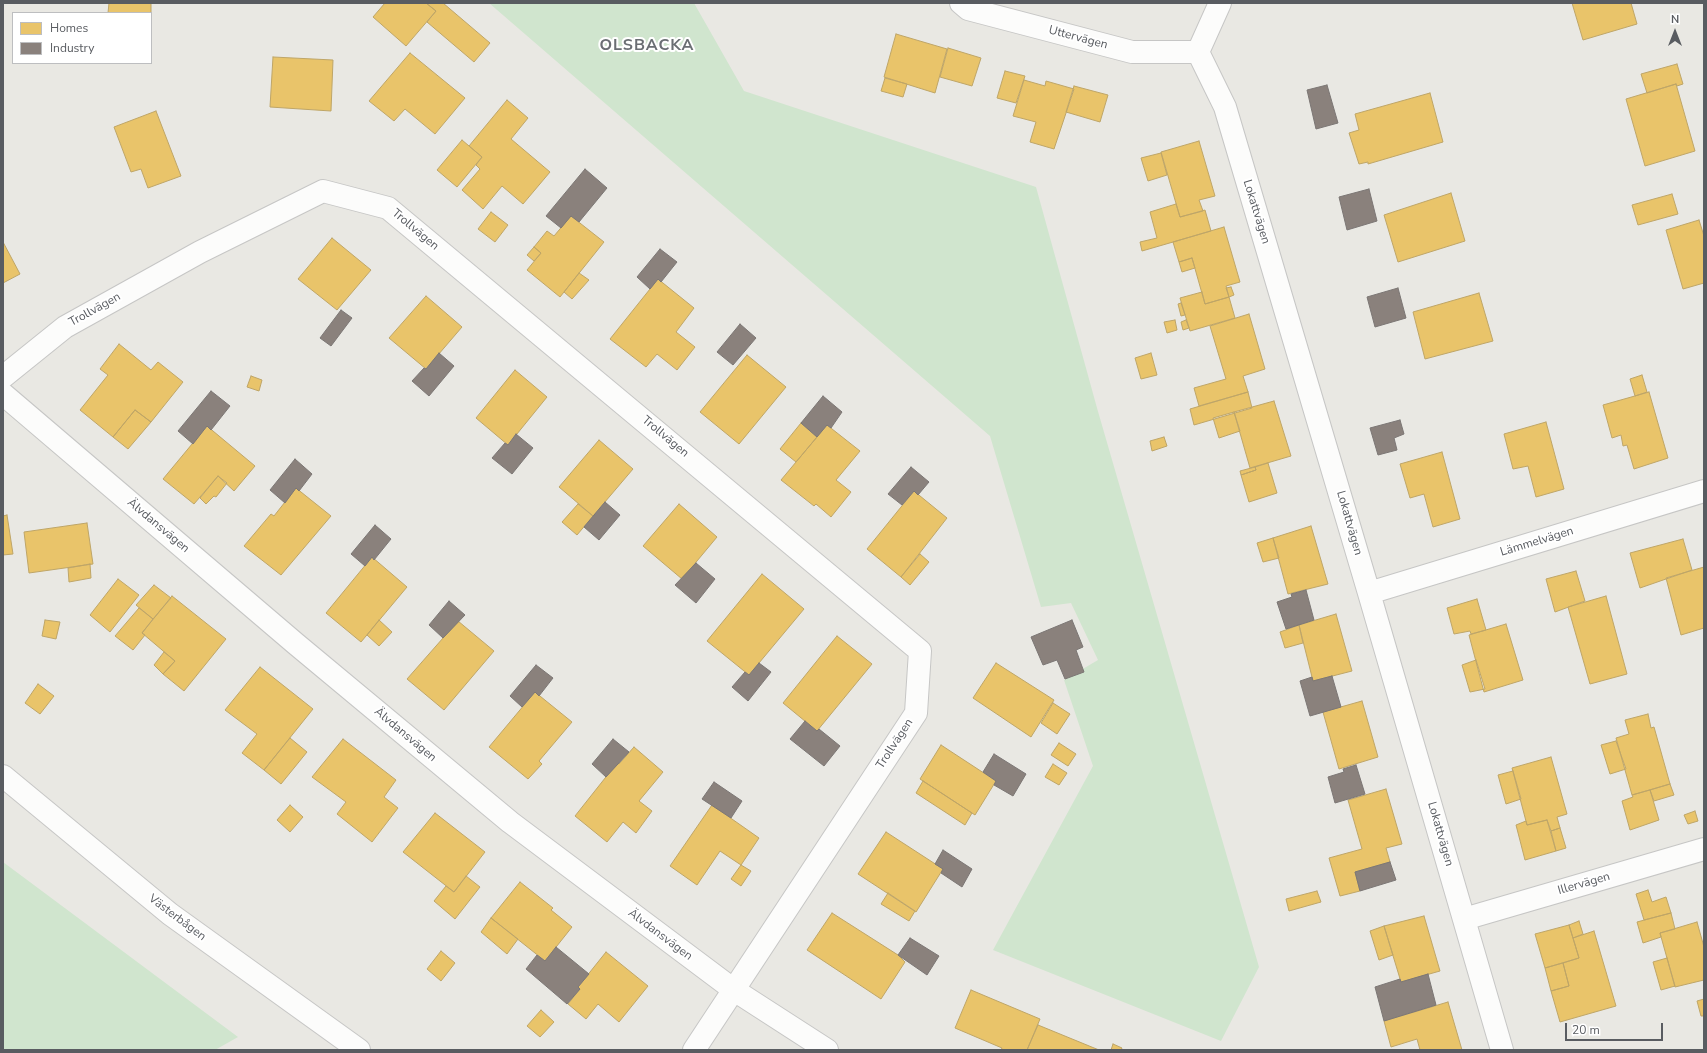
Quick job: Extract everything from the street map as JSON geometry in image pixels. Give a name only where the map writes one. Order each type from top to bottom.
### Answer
[{"type":"street","name":"Uttervägen","points":[[961,3],[968,9],[1132,52],[1198,52]]},
{"type":"street","points":[[1198,52],[1220,3]]},
{"type":"street","name":"Lokattvägen","points":[[1198,52],[1225,108],[1369,593],[1502,1050]]},
{"type":"street","name":"Trollvägen","points":[[3,377],[65,327],[200,252],[323,191],[388,208],[664,436],[920,651],[916,713],[694,1050]]},
{"type":"street","name":"Älvdansvägen","points":[[3,394],[296,644],[510,822],[734,990],[827,1050]]},
{"type":"street","name":"Lämmelvägen","points":[[1369,593],[1704,491]]},
{"type":"street","name":"Västerbågen","points":[[3,776],[170,914],[359,1050]]},
{"type":"street","name":"Illervägen","points":[[1464,919],[1704,849]]},
{"type":"green space","points":[[489,3],[694,3],[744,91],[1036,187],[1097,408],[1259,967],[1221,1041],[993,950],[1093,766],[1064,680],[1098,660],[1071,603],[1041,607],[990,436]]},
{"type":"green space","points":[[3,862],[238,1037],[215,1050],[3,1050]]},
{"type":"building: Homes","points":[[109,3],[151,3],[151,12],[108,12]]},
{"type":"building: Homes","points":[[385,3],[426,3],[436,11],[406,46],[373,17]]},
{"type":"building: Homes","points":[[426,3],[443,3],[490,43],[474,62],[427,22],[436,11]]},
{"type":"building: Homes","points":[[1572,3],[1631,3],[1637,24],[1583,40]]},
{"type":"building: Homes","points":[[896,34],[947,49],[935,93],[884,77]]},
{"type":"building: Homes","points":[[948,48],[981,58],[972,86],[940,77]]},
{"type":"building: Homes","points":[[410,53],[465,98],[435,134],[405,109],[394,121],[369,101]]},
{"type":"building: Homes","points":[[273,57],[333,60],[331,111],[270,107]]},
{"type":"building: Homes","points":[[1677,64],[1683,84],[1677,86],[1676,84],[1647,93],[1641,74]]},
{"type":"building: Homes","points":[[1005,71],[1025,76],[1016,103],[997,98]]},
{"type":"building: Homes","points":[[885,78],[907,84],[903,97],[881,91]]},
{"type":"building: Homes","points":[[1024,80],[1045,86],[1046,81],[1074,89],[1054,149],[1030,142],[1036,122],[1013,116]]},
{"type":"building: Homes","points":[[1676,84],[1695,151],[1645,166],[1626,99]]},
{"type":"building: Homes","points":[[1074,86],[1108,95],[1100,122],[1066,112]]},
{"type":"building: Homes","points":[[1430,93],[1443,142],[1368,164],[1368,162],[1359,164],[1349,133],[1359,130],[1355,114]]},
{"type":"building: Homes","points":[[507,100],[528,118],[511,139],[550,172],[523,204],[502,186],[483,209],[462,190],[480,169],[476,165],[482,157],[469,146]]},
{"type":"building: Homes","points":[[156,111],[181,176],[148,188],[141,169],[131,172],[114,127]]},
{"type":"building: Homes","points":[[462,140],[482,157],[457,187],[437,170]]},
{"type":"building: Homes","points":[[1199,141],[1215,196],[1199,200],[1203,211],[1180,217],[1161,152]]},
{"type":"building: Homes","points":[[1161,153],[1167,175],[1148,181],[1141,158]]},
{"type":"building: Homes","points":[[1451,193],[1465,241],[1398,262],[1384,215]]},
{"type":"building: Homes","points":[[1672,194],[1678,214],[1638,225],[1632,205]]},
{"type":"building: Homes","points":[[1176,204],[1180,217],[1205,210],[1211,231],[1142,251],[1140,242],[1157,238],[1150,212]]},
{"type":"building: Homes","points":[[491,212],[508,225],[495,242],[478,229]]},
{"type":"building: Homes","points":[[571,216],[604,242],[560,297],[527,270],[541,253],[534,247],[547,231],[554,236]]},
{"type":"building: Homes","points":[[1699,220],[1704,236],[1704,283],[1683,289],[1666,230]]},
{"type":"building: Homes","points":[[1224,227],[1240,282],[1226,286],[1229,297],[1205,304],[1192,258],[1179,262],[1173,242]]},
{"type":"building: Homes","points":[[332,238],[371,270],[337,310],[298,279]]},
{"type":"building: Homes","points":[[3,242],[20,274],[3,283]]},
{"type":"building: Homes","points":[[534,247],[541,253],[534,261],[527,255]]},
{"type":"building: Homes","points":[[1192,258],[1195,268],[1182,272],[1179,262]]},
{"type":"building: Homes","points":[[579,273],[589,280],[572,299],[564,292]]},
{"type":"building: Homes","points":[[658,279],[694,308],[676,332],[695,347],[677,370],[657,354],[646,367],[610,339]]},
{"type":"building: Homes","points":[[1231,287],[1234,295],[1229,297],[1226,288]]},
{"type":"building: Homes","points":[[1202,292],[1205,304],[1229,297],[1235,318],[1190,331],[1180,298]]},
{"type":"building: Homes","points":[[1479,293],[1493,341],[1425,359],[1413,312]]},
{"type":"building: Homes","points":[[426,296],[462,327],[426,369],[389,338]]},
{"type":"building: Homes","points":[[1181,303],[1185,315],[1181,316],[1178,304]]},
{"type":"building: Homes","points":[[1249,314],[1265,369],[1243,376],[1248,392],[1199,406],[1194,388],[1226,379],[1210,326]]},
{"type":"building: Homes","points":[[1175,320],[1177,330],[1167,333],[1164,322]]},
{"type":"building: Homes","points":[[1186,320],[1189,328],[1183,330],[1181,322]]},
{"type":"building: Homes","points":[[119,344],[151,370],[158,362],[183,382],[151,422],[135,410],[113,437],[80,410],[108,375],[100,369]]},
{"type":"building: Homes","points":[[1151,353],[1157,375],[1141,379],[1135,358]]},
{"type":"building: Homes","points":[[747,355],[786,387],[739,444],[700,412]]},
{"type":"building: Homes","points":[[515,370],[547,397],[508,445],[476,418]]},
{"type":"building: Homes","points":[[1642,375],[1647,392],[1635,396],[1630,379]]},
{"type":"building: Homes","points":[[251,376],[262,380],[259,391],[247,387]]},
{"type":"building: Homes","points":[[1248,392],[1252,408],[1194,425],[1190,409]]},
{"type":"building: Homes","points":[[1649,392],[1668,458],[1634,469],[1627,445],[1623,446],[1621,435],[1612,438],[1603,405]]},
{"type":"building: Homes","points":[[1274,401],[1291,456],[1250,468],[1234,412]]},
{"type":"building: Homes","points":[[135,410],[151,422],[128,449],[113,437]]},
{"type":"building: Homes","points":[[1234,412],[1240,431],[1219,438],[1213,418]]},
{"type":"building: Homes","points":[[1546,422],[1564,489],[1536,497],[1528,466],[1513,469],[1504,434]]},
{"type":"building: Homes","points":[[801,423],[817,437],[796,462],[780,449]]},
{"type":"building: Homes","points":[[827,425],[860,451],[836,480],[851,492],[831,517],[816,504],[814,506],[781,480]]},
{"type":"building: Homes","points":[[207,426],[255,466],[234,491],[218,476],[194,504],[163,479]]},
{"type":"building: Homes","points":[[1164,437],[1167,446],[1152,451],[1150,441]]},
{"type":"building: Homes","points":[[599,440],[633,469],[593,516],[559,487]]},
{"type":"building: Homes","points":[[1442,452],[1460,519],[1433,527],[1424,494],[1410,498],[1400,464]]},
{"type":"building: Homes","points":[[1268,463],[1277,493],[1249,502],[1241,475],[1256,470],[1255,467]]},
{"type":"building: Homes","points":[[1255,467],[1256,470],[1241,475],[1240,471]]},
{"type":"building: Homes","points":[[218,476],[227,483],[216,497],[214,496],[206,504],[200,498]]},
{"type":"building: Homes","points":[[296,488],[331,516],[281,575],[244,546],[271,514],[274,516]]},
{"type":"building: Homes","points":[[914,491],[947,518],[901,577],[867,549]]},
{"type":"building: Homes","points":[[578,504],[593,516],[577,535],[562,522]]},
{"type":"building: Homes","points":[[679,504],[717,537],[682,579],[643,546]]},
{"type":"building: Homes","points":[[7,515],[13,554],[3,555],[3,516]]},
{"type":"building: Homes","points":[[87,523],[93,564],[29,573],[24,532]]},
{"type":"building: Homes","points":[[1311,526],[1328,584],[1288,594],[1273,538]]},
{"type":"building: Homes","points":[[1273,538],[1279,558],[1263,562],[1257,543]]},
{"type":"building: Homes","points":[[1683,539],[1692,570],[1640,588],[1630,553]]},
{"type":"building: Homes","points":[[920,554],[929,562],[910,585],[901,577]]},
{"type":"building: Homes","points":[[372,557],[407,587],[361,642],[326,613]]},
{"type":"building: Homes","points":[[90,564],[91,578],[69,582],[68,568]]},
{"type":"building: Homes","points":[[1704,567],[1704,628],[1681,635],[1666,578]]},
{"type":"building: Homes","points":[[1576,571],[1585,601],[1555,612],[1546,579]]},
{"type":"building: Homes","points":[[762,574],[804,609],[749,675],[707,641]]},
{"type":"building: Homes","points":[[118,579],[139,595],[110,632],[90,615]]},
{"type":"building: Homes","points":[[154,585],[171,598],[153,619],[136,605]]},
{"type":"building: Homes","points":[[172,596],[226,639],[184,691],[163,674],[175,661],[142,633]]},
{"type":"building: Homes","points":[[1606,596],[1627,674],[1590,684],[1568,607]]},
{"type":"building: Homes","points":[[1477,599],[1486,630],[1471,634],[1470,631],[1454,634],[1447,608]]},
{"type":"building: Homes","points":[[139,608],[153,619],[142,633],[145,635],[133,650],[115,636]]},
{"type":"building: Homes","points":[[1336,614],[1352,671],[1313,681],[1299,625]]},
{"type":"building: Homes","points":[[45,620],[60,622],[56,639],[42,636]]},
{"type":"building: Homes","points":[[379,620],[392,632],[379,646],[367,635]]},
{"type":"building: Homes","points":[[458,621],[494,651],[444,710],[407,679]]},
{"type":"building: Homes","points":[[1506,624],[1523,680],[1484,692],[1469,635]]},
{"type":"building: Homes","points":[[1299,625],[1303,643],[1285,648],[1280,632]]},
{"type":"building: Homes","points":[[837,636],[872,664],[817,731],[783,703]]},
{"type":"building: Homes","points":[[164,652],[175,661],[163,674],[154,665]]},
{"type":"building: Homes","points":[[1476,660],[1485,689],[1470,692],[1462,665]]},
{"type":"building: Homes","points":[[996,663],[1054,700],[1031,737],[973,698]]},
{"type":"building: Homes","points":[[260,667],[313,709],[264,770],[242,753],[257,734],[225,710]]},
{"type":"building: Homes","points":[[38,684],[54,696],[40,714],[25,703]]},
{"type":"building: Homes","points":[[535,692],[572,722],[539,761],[542,764],[528,779],[489,747]]},
{"type":"building: Homes","points":[[1362,701],[1378,757],[1339,769],[1323,712]]},
{"type":"building: Homes","points":[[1053,703],[1070,714],[1057,734],[1041,723]]},
{"type":"building: Homes","points":[[1648,714],[1651,728],[1654,727],[1670,784],[1632,795],[1616,738],[1629,734],[1625,720]]},
{"type":"building: Homes","points":[[290,738],[307,752],[281,784],[264,770]]},
{"type":"building: Homes","points":[[343,739],[396,780],[384,797],[398,808],[372,842],[337,814],[346,802],[312,777]]},
{"type":"building: Homes","points":[[1616,741],[1626,769],[1610,774],[1601,745]]},
{"type":"building: Homes","points":[[1059,743],[1076,754],[1068,766],[1051,755]]},
{"type":"building: Homes","points":[[941,745],[996,781],[975,815],[920,779]]},
{"type":"building: Homes","points":[[634,747],[663,772],[639,801],[652,811],[636,833],[623,822],[607,842],[575,816],[617,763],[619,764]]},
{"type":"building: Homes","points":[[1551,757],[1567,814],[1557,817],[1560,828],[1551,831],[1547,820],[1527,825],[1512,768]]},
{"type":"building: Homes","points":[[1053,764],[1067,773],[1059,785],[1045,777]]},
{"type":"building: Homes","points":[[1513,771],[1521,799],[1506,804],[1498,775]]},
{"type":"building: Homes","points":[[923,781],[972,813],[965,825],[916,793]]},
{"type":"building: Homes","points":[[1670,784],[1674,795],[1654,801],[1650,790]]},
{"type":"building: Homes","points":[[1386,789],[1402,844],[1386,848],[1390,862],[1355,872],[1360,891],[1340,896],[1329,858],[1362,849],[1348,800]]},
{"type":"building: Homes","points":[[1650,790],[1659,820],[1630,830],[1622,801],[1633,797],[1632,795]]},
{"type":"building: Homes","points":[[290,805],[303,817],[290,832],[277,820]]},
{"type":"building: Homes","points":[[712,805],[759,838],[741,865],[720,851],[697,885],[670,866]]},
{"type":"building: Homes","points":[[1695,811],[1698,821],[1688,824],[1684,815]]},
{"type":"building: Homes","points":[[435,813],[485,852],[454,892],[403,852]]},
{"type":"building: Homes","points":[[1547,820],[1556,851],[1525,860],[1516,825],[1526,821],[1527,825]]},
{"type":"building: Homes","points":[[1560,828],[1566,848],[1556,851],[1551,831]]},
{"type":"building: Homes","points":[[886,832],[943,869],[916,912],[858,874]]},
{"type":"building: Homes","points":[[741,865],[751,871],[741,886],[731,879]]},
{"type":"building: Homes","points":[[466,876],[480,887],[455,919],[434,901],[446,886],[454,892]]},
{"type":"building: Homes","points":[[520,882],[553,908],[551,910],[572,927],[545,961],[491,918]]},
{"type":"building: Homes","points":[[1648,890],[1652,902],[1666,897],[1671,913],[1644,920],[1636,894]]},
{"type":"building: Homes","points":[[1317,891],[1321,902],[1289,911],[1286,899]]},
{"type":"building: Homes","points":[[888,893],[915,911],[909,921],[881,904]]},
{"type":"building: Homes","points":[[832,913],[898,955],[905,962],[881,999],[807,950]]},
{"type":"building: Homes","points":[[1671,913],[1675,929],[1660,933],[1661,937],[1643,943],[1637,922]]},
{"type":"building: Homes","points":[[1424,916],[1440,971],[1401,982],[1384,926]]},
{"type":"building: Homes","points":[[491,918],[518,939],[507,954],[481,932]]},
{"type":"building: Homes","points":[[1579,921],[1583,934],[1573,938],[1569,925]]},
{"type":"building: Homes","points":[[1697,922],[1704,947],[1704,980],[1675,987],[1660,933]]},
{"type":"building: Homes","points":[[1569,925],[1579,958],[1545,968],[1535,934]]},
{"type":"building: Homes","points":[[1384,926],[1393,955],[1379,960],[1370,931]]},
{"type":"building: Homes","points":[[1594,931],[1616,1006],[1560,1022],[1551,991],[1569,986],[1563,963],[1579,958],[1573,938]]},
{"type":"building: Homes","points":[[441,951],[455,963],[441,981],[427,969]]},
{"type":"building: Homes","points":[[606,952],[648,986],[619,1022],[598,1004],[586,1019],[568,1004],[580,989],[578,987]]},
{"type":"building: Homes","points":[[1667,958],[1675,986],[1661,990],[1653,962]]},
{"type":"building: Homes","points":[[1563,963],[1569,986],[1551,991],[1545,968]]},
{"type":"building: Homes","points":[[971,990],[1040,1019],[1027,1050],[1001,1050],[1002,1048],[955,1028]]},
{"type":"building: Homes","points":[[1704,999],[1704,1016],[1701,1016],[1697,1001]]},
{"type":"building: Homes","points":[[1448,1002],[1462,1050],[1420,1050],[1417,1039],[1391,1047],[1384,1021]]},
{"type":"building: Homes","points":[[541,1010],[554,1022],[540,1037],[527,1026]]},
{"type":"building: Homes","points":[[1038,1025],[1099,1050],[1027,1050]]},
{"type":"building: Homes","points":[[1113,1044],[1122,1048],[1121,1050],[1111,1050]]},
{"type":"building: Industry","points":[[1327,85],[1338,123],[1316,129],[1307,90]]},
{"type":"building: Industry","points":[[585,169],[607,188],[579,222],[571,216],[561,228],[546,216]]},
{"type":"building: Industry","points":[[1369,189],[1377,221],[1347,230],[1339,197]]},
{"type":"building: Industry","points":[[660,249],[677,262],[661,282],[658,279],[650,289],[637,277]]},
{"type":"building: Industry","points":[[1398,288],[1406,318],[1375,327],[1367,297]]},
{"type":"building: Industry","points":[[341,310],[352,318],[331,346],[320,338]]},
{"type":"building: Industry","points":[[740,324],[756,338],[733,365],[717,352]]},
{"type":"building: Industry","points":[[439,353],[454,366],[429,396],[412,381],[424,368],[426,369]]},
{"type":"building: Industry","points":[[211,391],[230,406],[211,430],[207,426],[193,444],[178,431]]},
{"type":"building: Industry","points":[[823,396],[842,412],[831,428],[827,425],[817,437],[801,423]]},
{"type":"building: Industry","points":[[1400,420],[1404,434],[1394,438],[1397,450],[1378,455],[1370,428]]},
{"type":"building: Industry","points":[[516,434],[533,448],[512,474],[492,458],[505,443],[508,445]]},
{"type":"building: Industry","points":[[295,459],[312,474],[299,491],[296,488],[285,503],[270,490]]},
{"type":"building: Industry","points":[[911,467],[929,482],[918,495],[914,491],[902,505],[888,494]]},
{"type":"building: Industry","points":[[605,502],[620,515],[599,540],[584,527]]},
{"type":"building: Industry","points":[[375,525],[391,539],[374,560],[372,557],[365,566],[351,554]]},
{"type":"building: Industry","points":[[696,563],[715,579],[696,603],[675,585]]},
{"type":"building: Industry","points":[[1306,590],[1314,620],[1286,629],[1277,602],[1292,597],[1291,594]]},
{"type":"building: Industry","points":[[449,601],[465,615],[443,638],[429,625]]},
{"type":"building: Industry","points":[[1072,620],[1083,647],[1076,650],[1084,672],[1065,679],[1057,660],[1043,665],[1031,637]]},
{"type":"building: Industry","points":[[759,663],[771,672],[748,701],[732,687],[745,672],[749,675]]},
{"type":"building: Industry","points":[[536,665],[553,678],[539,696],[535,692],[522,707],[510,696]]},
{"type":"building: Industry","points":[[1332,676],[1341,707],[1310,716],[1300,681],[1312,677],[1313,681]]},
{"type":"building: Industry","points":[[805,721],[817,731],[819,729],[840,746],[824,766],[790,739]]},
{"type":"building: Industry","points":[[613,739],[629,752],[606,777],[592,764]]},
{"type":"building: Industry","points":[[994,754],[1026,774],[1013,796],[994,785],[996,781],[983,772]]},
{"type":"building: Industry","points":[[1356,765],[1365,794],[1335,803],[1328,777],[1344,772],[1343,769]]},
{"type":"building: Industry","points":[[714,782],[742,801],[731,818],[702,799]]},
{"type":"building: Industry","points":[[943,850],[972,869],[962,887],[941,873],[943,869],[935,864]]},
{"type":"building: Industry","points":[[1390,862],[1396,880],[1360,891],[1355,872]]},
{"type":"building: Industry","points":[[910,938],[939,956],[927,975],[898,955]]},
{"type":"building: Industry","points":[[556,947],[589,974],[578,987],[580,989],[567,1004],[526,969],[537,955],[545,961]]},
{"type":"building: Industry","points":[[1428,974],[1436,1005],[1384,1021],[1375,987],[1400,979],[1401,982]]},
{"type":"district","name":"OLSBACKA","points":[[647,46]]}]
